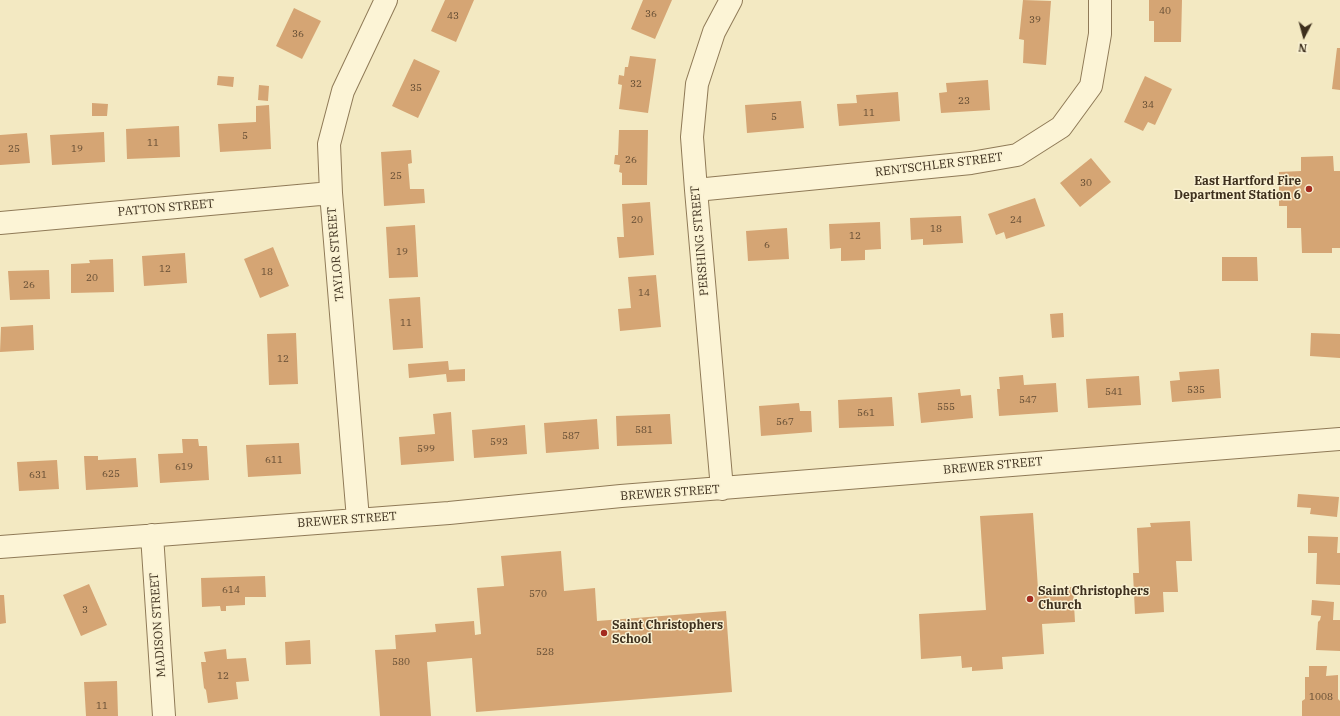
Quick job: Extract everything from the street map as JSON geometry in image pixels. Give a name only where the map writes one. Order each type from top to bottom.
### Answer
[{"type":"street","name":"TAYLOR STREET","points":[[358,519],[331,193],[329,144],[343,91],[386,0]]},
{"type":"street","name":"PERSHING STREET","points":[[722,489],[692,137],[697,84],[714,32],[731,0]]},
{"type":"street","name":"RENTSCHLER STREET","points":[[696,190],[971,163],[1016,155],[1061,127],[1091,86],[1100,34],[1100,0]]},
{"type":"street","name":"PATTON STREET","points":[[0,223],[331,193]]},
{"type":"street","name":"BREWER STREET","points":[[0,547],[449,513],[621,496],[1340,439]]},
{"type":"street","name":"MADISON STREET","points":[[152,535],[164,716]]},
{"type":"building","points":[[445,0],[474,0],[456,42],[431,31]]},
{"type":"building","points":[[643,0],[672,0],[655,39],[631,29]]},
{"type":"building","points":[[1023,0],[1051,1],[1046,65],[1023,63],[1024,40],[1019,39]]},
{"type":"building","points":[[1149,0],[1182,0],[1181,42],[1154,42],[1154,21],[1149,21]]},
{"type":"building","points":[[294,8],[321,21],[302,59],[276,46]]},
{"type":"building","points":[[1337,48],[1340,48],[1340,90],[1332,89]]},
{"type":"building","points":[[630,56],[656,59],[648,113],[619,109],[622,85],[618,84],[619,75],[624,76],[625,67],[628,67]]},
{"type":"building","points":[[414,59],[440,71],[418,118],[392,106]]},
{"type":"building","points":[[218,76],[234,77],[233,87],[217,85]]},
{"type":"building","points":[[1145,76],[1172,89],[1155,125],[1148,122],[1143,131],[1124,122]]},
{"type":"building","points":[[988,80],[990,110],[941,113],[939,93],[947,92],[946,83]]},
{"type":"building","points":[[259,85],[269,86],[268,101],[258,100]]},
{"type":"building","points":[[898,92],[900,121],[839,126],[837,104],[857,103],[856,95]]},
{"type":"building","points":[[801,101],[804,128],[747,133],[745,105]]},
{"type":"building","points":[[92,103],[108,104],[107,116],[92,116]]},
{"type":"building","points":[[269,105],[271,149],[220,152],[218,124],[256,122],[256,106]]},
{"type":"building","points":[[179,126],[180,157],[127,159],[126,129]]},
{"type":"building","points":[[619,130],[648,130],[647,185],[622,185],[622,173],[619,172],[620,165],[614,164],[615,155],[618,155]]},
{"type":"building","points":[[104,132],[105,162],[52,165],[50,135]]},
{"type":"building","points":[[27,133],[30,163],[0,165],[0,135]]},
{"type":"building","points":[[411,150],[412,163],[408,164],[410,189],[424,189],[425,203],[384,206],[381,152]]},
{"type":"building","name":"East Hartford Fire Department Station 6","points":[[1333,156],[1334,171],[1340,171],[1340,248],[1332,248],[1332,253],[1302,253],[1301,228],[1287,228],[1287,206],[1279,206],[1279,172],[1301,171],[1301,157]]},
{"type":"building","points":[[1091,158],[1111,182],[1080,207],[1060,183]]},
{"type":"building","points":[[1035,198],[1045,226],[1006,239],[1004,232],[996,235],[988,214]]},
{"type":"building","points":[[650,202],[654,255],[619,258],[617,237],[624,237],[622,204]]},
{"type":"building","points":[[961,216],[963,243],[923,245],[923,239],[911,240],[910,218]]},
{"type":"building","points":[[880,222],[881,249],[865,250],[865,260],[841,261],[841,248],[830,249],[829,224]]},
{"type":"building","points":[[415,225],[418,277],[389,278],[386,227]]},
{"type":"building","points":[[787,228],[789,259],[748,261],[746,231]]},
{"type":"building","points":[[273,247],[289,286],[260,298],[244,259]]},
{"type":"building","points":[[185,253],[187,283],[144,286],[142,256]]},
{"type":"building","points":[[1222,257],[1257,257],[1258,281],[1222,281]]},
{"type":"building","points":[[113,259],[114,292],[71,293],[71,264],[90,263],[89,260]]},
{"type":"building","points":[[49,270],[50,299],[10,300],[8,271]]},
{"type":"building","points":[[656,275],[661,327],[620,331],[618,309],[631,308],[628,277]]},
{"type":"building","points":[[420,297],[423,348],[393,350],[389,299]]},
{"type":"building","points":[[1063,313],[1064,337],[1052,338],[1050,314]]},
{"type":"building","points":[[33,325],[34,350],[0,352],[1,327]]},
{"type":"building","points":[[296,333],[298,384],[269,385],[267,334]]},
{"type":"building","points":[[1311,333],[1340,334],[1340,358],[1310,356]]},
{"type":"building","points":[[448,361],[449,370],[465,369],[465,381],[447,382],[446,374],[409,378],[408,364]]},
{"type":"building","points":[[1219,369],[1221,398],[1172,402],[1170,381],[1180,380],[1179,372]]},
{"type":"building","points":[[1023,375],[1024,385],[1056,383],[1058,412],[999,416],[997,389],[1000,389],[999,377]]},
{"type":"building","points":[[1139,376],[1141,405],[1088,408],[1086,379]]},
{"type":"building","points":[[960,389],[961,396],[971,395],[973,418],[921,423],[918,393]]},
{"type":"building","points":[[892,397],[894,426],[839,428],[838,400]]},
{"type":"building","points":[[799,403],[800,411],[811,411],[812,432],[761,436],[759,406]]},
{"type":"building","points":[[451,412],[454,461],[401,465],[399,437],[435,434],[433,414]]},
{"type":"building","points":[[670,414],[672,444],[617,446],[616,416]]},
{"type":"building","points":[[597,419],[599,449],[546,453],[544,423]]},
{"type":"building","points":[[525,425],[527,454],[474,458],[472,430]]},
{"type":"building","points":[[182,439],[198,439],[199,446],[207,446],[209,480],[160,483],[158,454],[183,453]]},
{"type":"building","points":[[299,443],[301,474],[248,477],[246,445]]},
{"type":"building","points":[[84,456],[98,456],[98,460],[136,458],[138,487],[86,490]]},
{"type":"building","points":[[57,460],[59,489],[19,491],[17,462]]},
{"type":"building","points":[[1298,494],[1339,497],[1337,517],[1310,514],[1311,508],[1297,507]]},
{"type":"building","name":"Saint Christophers Church","points":[[1033,513],[1038,589],[1073,587],[1075,622],[1042,624],[1044,654],[1002,657],[1003,669],[972,671],[972,667],[962,668],[961,656],[921,659],[919,614],[986,610],[980,516]]},
{"type":"building","points":[[1190,521],[1192,561],[1176,561],[1178,592],[1163,592],[1164,612],[1135,614],[1133,573],[1139,573],[1137,528],[1151,527],[1150,523]]},
{"type":"building","points":[[1308,536],[1338,537],[1337,553],[1340,553],[1340,585],[1316,584],[1317,553],[1308,553]]},
{"type":"building","name":"Saint Christophers School","points":[[561,551],[564,591],[595,588],[597,621],[726,611],[732,692],[476,712],[472,658],[427,662],[431,716],[380,716],[375,650],[396,649],[395,635],[436,632],[435,624],[474,621],[475,635],[481,634],[477,588],[504,586],[501,556]]},
{"type":"building","points":[[265,576],[266,597],[245,597],[245,605],[226,606],[226,611],[221,611],[220,606],[202,607],[201,578]]},
{"type":"building","points":[[89,584],[107,625],[81,636],[63,595]]},
{"type":"building","points":[[0,595],[4,595],[6,623],[0,624]]},
{"type":"building","points":[[1312,600],[1334,602],[1333,620],[1340,620],[1340,651],[1316,650],[1318,622],[1321,616],[1311,615]]},
{"type":"building","points":[[310,640],[311,664],[286,665],[285,642]]},
{"type":"building","points":[[226,649],[227,659],[246,658],[249,681],[236,682],[238,699],[208,703],[206,690],[204,688],[201,662],[206,662],[204,652]]},
{"type":"building","points":[[1309,666],[1327,666],[1326,676],[1338,675],[1340,716],[1302,716],[1302,701],[1305,699],[1305,677],[1309,677]]},
{"type":"building","points":[[117,681],[118,716],[86,716],[84,682]]},
{"type":"place","name":"East Hartford Fire Department Station 6","points":[[1309,189]]},
{"type":"place","name":"Saint Christophers Church","points":[[1030,599]]},
{"type":"place","name":"Saint Christophers School","points":[[604,633]]}]
